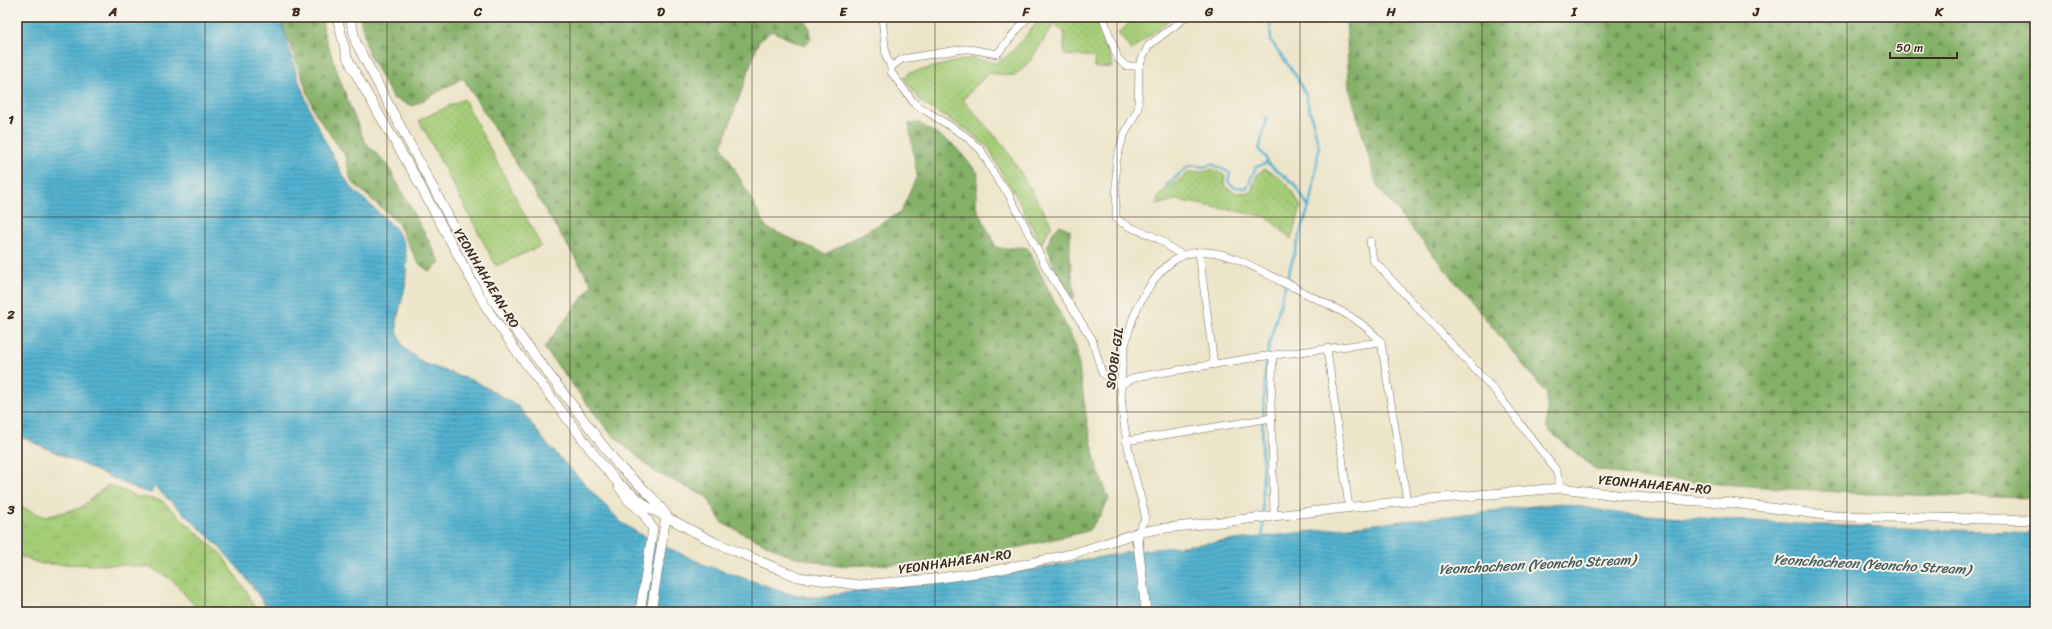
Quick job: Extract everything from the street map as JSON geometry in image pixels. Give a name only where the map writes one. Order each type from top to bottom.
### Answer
[{"type":"main road","points":[[1136,533],[1138,544]]},
{"type":"street","name":"YEONHAHAEAN-RO","points":[[337,17],[339,30],[351,64],[486,307],[529,369],[600,462],[617,482],[649,508],[716,543],[798,577],[859,585],[932,579],[997,570],[1072,554],[1136,533],[1407,501],[1561,488],[1632,497],[1732,503],[1832,516],[2035,520]]},
{"type":"street","name":"YEONHAHAEAN-RO","points":[[350,17],[356,44],[494,302],[618,465],[651,496],[666,516]]},
{"type":"street","points":[[882,17],[886,56],[891,67],[891,72],[914,104],[964,135],[981,150],[998,181],[1008,193],[1048,271],[1092,339],[1102,374],[1120,385],[1136,377],[1214,364],[1273,355],[1381,342]]},
{"type":"street","points":[[891,67],[902,59],[970,49],[996,54],[1013,32],[1028,17]]},
{"type":"street","points":[[1103,17],[1118,59],[1126,66],[1139,66]]},
{"type":"street","points":[[1183,255],[1171,251],[1162,241],[1141,231],[1123,225],[1116,218],[1116,162],[1123,137],[1138,109],[1139,66],[1148,46],[1186,17]]},
{"type":"street","points":[[1370,241],[1373,260],[1496,392],[1556,470],[1561,488]]},
{"type":"street","points":[[1199,252],[1214,364]]},
{"type":"street","name":"SOOBI-GIL","points":[[1136,533],[1144,521],[1144,512],[1126,440],[1120,385],[1128,328],[1142,297],[1159,272],[1171,260],[1183,255],[1199,252],[1229,257],[1279,280]]},
{"type":"street","points":[[1279,280],[1367,326],[1381,342],[1407,501]]},
{"type":"street","points":[[1328,349],[1349,508]]},
{"type":"street","points":[[1273,355],[1272,418],[1274,516]]},
{"type":"street","points":[[1126,440],[1272,418]]},
{"type":"street","points":[[617,482],[628,500],[642,513],[653,529],[640,612]]},
{"type":"street","points":[[651,612],[666,516]]},
{"type":"street","points":[[1138,544],[1146,612]]},
{"type":"green space","points":[[280,17],[322,17],[324,34],[348,102],[365,142],[387,164],[440,262],[430,272],[418,263],[397,222],[351,181],[346,157],[315,113]]},
{"type":"green space","points":[[360,17],[802,17],[810,28],[811,39],[804,46],[772,31],[759,41],[722,146],[767,228],[826,254],[901,212],[917,176],[909,124],[919,123],[953,144],[978,173],[976,207],[996,247],[1028,248],[1076,346],[1087,422],[1097,467],[1109,499],[1102,513],[1088,531],[957,562],[836,566],[788,555],[722,523],[707,497],[655,472],[609,432],[544,348],[592,285],[463,78],[413,106],[393,98],[368,53]]},
{"type":"green space","points":[[1042,17],[1096,17],[1112,62],[1112,67],[1095,68],[1094,57],[1064,55],[1064,31],[1054,24],[1031,60],[1015,76],[988,73],[963,100],[1005,147],[1052,225],[1041,244],[989,148],[967,130],[922,103],[904,78],[909,73],[971,58],[996,63],[1010,54]]},
{"type":"green space","points":[[1137,17],[1172,17],[1132,50],[1118,33]]},
{"type":"green space","points":[[1346,17],[2035,17],[2035,498],[1869,494],[1645,479],[1595,469],[1547,429],[1547,394],[1377,186],[1349,87]]},
{"type":"green space","points":[[464,99],[541,246],[496,266],[419,120]]},
{"type":"green space","points":[[1212,169],[1225,175],[1224,186],[1236,193],[1251,192],[1257,174],[1265,169],[1282,180],[1290,189],[1301,207],[1291,239],[1267,217],[1176,200],[1156,205],[1160,194],[1190,172],[1204,172]]},
{"type":"green space","points":[[1060,225],[1070,230],[1070,258],[1075,298],[1070,300],[1056,272],[1047,246],[1053,232]]},
{"type":"green space","points":[[108,485],[138,497],[161,500],[222,555],[249,596],[257,612],[200,612],[172,580],[152,568],[122,565],[42,564],[17,555],[17,505],[45,517],[80,508]]},
{"type":"water","name":"Yeonchocheon (Yeoncho Stream)","points":[[17,17],[277,17],[281,20],[297,76],[312,115],[342,174],[351,187],[396,229],[404,244],[407,260],[405,287],[397,320],[397,331],[403,347],[423,363],[477,382],[519,407],[546,443],[621,522],[641,535],[705,565],[788,593],[810,597],[827,597],[846,592],[934,583],[1023,571],[1129,552],[1561,503],[1615,513],[1800,524],[2035,533],[2035,612],[269,612],[245,576],[231,560],[154,486],[151,493],[137,489],[17,435]]},
{"type":"waterway","points":[[1263,515],[1262,440],[1265,375],[1269,345],[1289,271],[1312,197],[1319,147],[1306,95],[1296,76],[1271,41],[1270,17]]},
{"type":"waterway","points":[[1267,117],[1259,150],[1266,157],[1267,163]]},
{"type":"waterway","points":[[1166,186],[1190,165],[1204,167],[1212,164],[1230,173],[1228,182],[1235,187],[1247,188],[1256,167],[1267,163],[1295,184],[1309,208]]},
{"type":"waterway","points":[[1263,520],[1263,539]]}]
